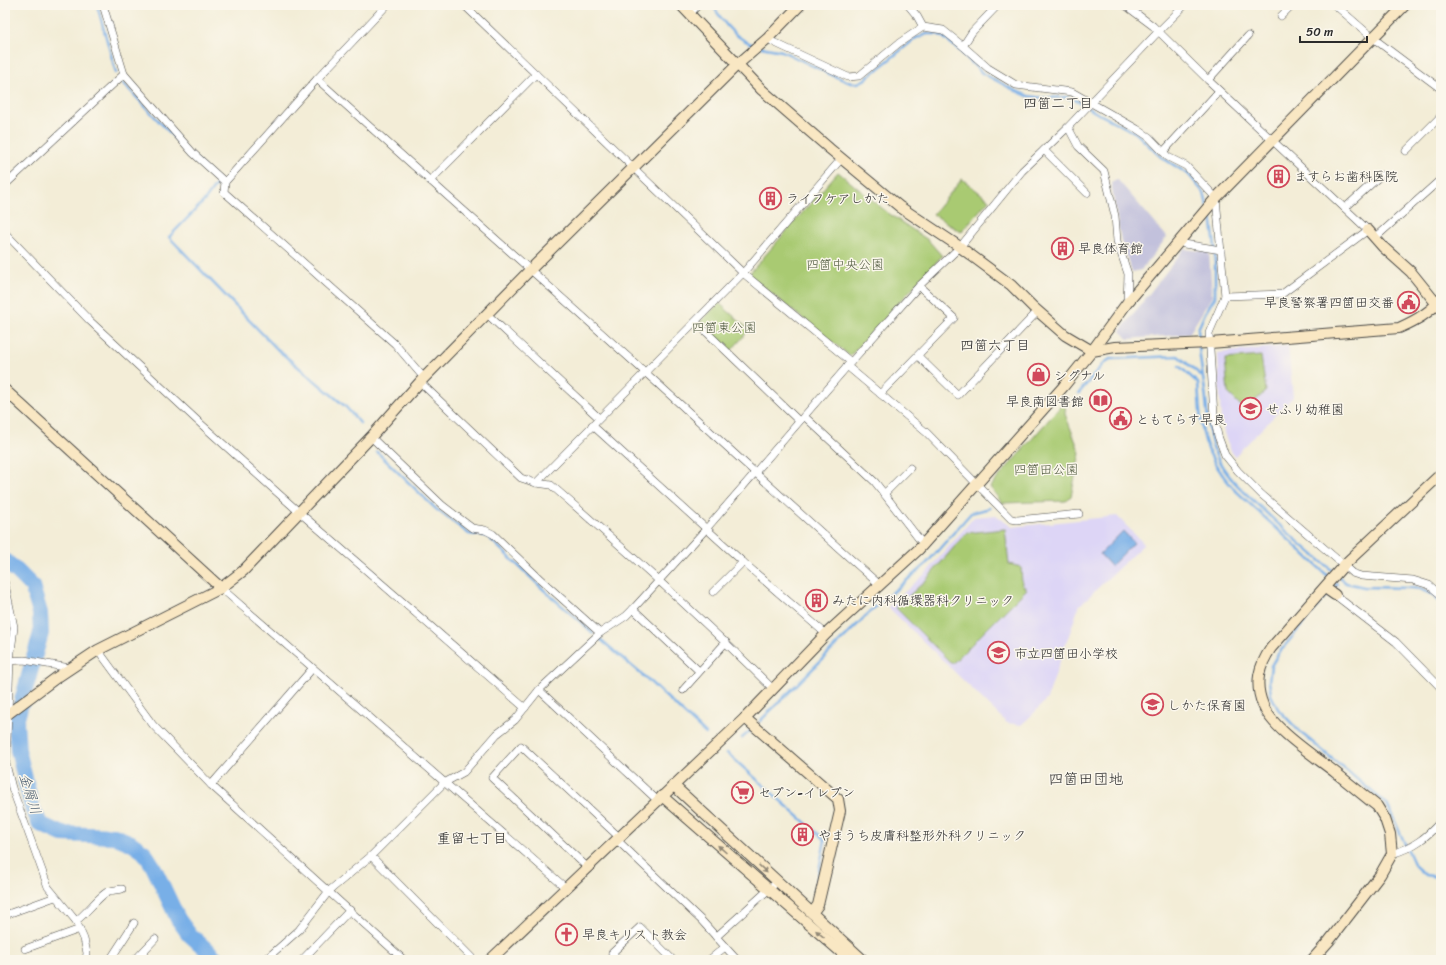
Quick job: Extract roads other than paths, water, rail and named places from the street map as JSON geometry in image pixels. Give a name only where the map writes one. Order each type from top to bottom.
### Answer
[{"type":"street","points":[[103,5],[124,74],[193,153],[224,182]]},
{"type":"street","points":[[387,5],[224,182],[224,192],[395,344],[422,380],[521,478],[536,483],[551,485],[660,580],[773,689]]},
{"type":"street","points":[[464,5],[743,273],[849,364],[880,394],[927,433],[1011,519],[1017,520],[1079,514]]},
{"type":"street","points":[[681,5],[762,90],[900,207],[960,247],[1011,285],[1065,335],[1092,351],[1115,347],[1207,343],[1399,328],[1418,319],[1439,304],[1412,272],[1383,247],[1345,208],[1158,32],[1125,5]]},
{"type":"street","points":[[690,14],[698,5]]},
{"type":"street","points":[[6,715],[70,668],[98,650],[221,588],[243,571],[371,437],[422,380],[530,270],[632,168],[737,65],[766,40],[800,5]]},
{"type":"street","points":[[908,5],[917,16],[923,27]]},
{"type":"street","points":[[963,46],[972,32],[998,5]]},
{"type":"street","points":[[265,960],[299,930],[329,892],[371,856],[444,783],[464,772],[497,734],[515,720],[539,690],[600,633],[626,616],[633,609],[707,528],[849,364],[919,286],[960,247],[1022,171],[1082,112],[1158,32],[1186,5]]},
{"type":"street","points":[[1281,16],[1292,5]]},
{"type":"street","points":[[1335,5],[1373,38],[1441,89]]},
{"type":"street","points":[[490,960],[745,718],[826,634],[902,566],[924,544],[1062,387],[1092,351],[1127,304],[1215,200],[1405,5]]},
{"type":"street","points":[[766,40],[848,77],[859,76],[899,43],[923,27],[942,30],[988,68],[1016,85],[1072,92],[1137,129],[1149,137],[1168,157],[1186,166],[1215,200],[1225,296],[1209,333],[1207,343],[1214,416],[1218,436],[1225,455],[1238,471],[1261,494],[1342,568],[1361,576],[1413,580],[1429,585],[1441,595]]},
{"type":"street","points":[[1208,80],[1248,36]]},
{"type":"street","points":[[5,185],[124,74]]},
{"type":"street","points":[[430,181],[536,74]]},
{"type":"street","points":[[318,79],[880,585]]},
{"type":"street","points":[[1163,152],[1219,91]]},
{"type":"street","points":[[1406,151],[1441,116]]},
{"type":"street","points":[[1068,126],[1078,146],[1104,171],[1115,216],[1117,241],[1128,274],[1127,304]]},
{"type":"street","points":[[1044,150],[1087,193]]},
{"type":"street","points":[[536,483],[743,273],[842,158]]},
{"type":"street","points":[[1345,208],[1381,175]]},
{"type":"street","points":[[1225,296],[1282,294],[1371,234],[1441,179]]},
{"type":"street","points":[[5,233],[90,321],[299,512],[525,708]]},
{"type":"street","points":[[1180,241],[1184,244],[1221,250]]},
{"type":"street","points":[[880,394],[954,318],[919,286]]},
{"type":"street","points":[[918,356],[958,395],[1038,311]]},
{"type":"street","points":[[488,314],[599,418]]},
{"type":"street","points":[[696,322],[875,482],[918,539],[924,544]]},
{"type":"street","points":[[5,390],[221,588],[312,669],[566,888]]},
{"type":"street","points":[[592,425],[743,562],[826,634]]},
{"type":"street","points":[[371,437],[442,504],[472,528],[485,530],[493,534],[600,633]]},
{"type":"street","points":[[884,494],[910,468]]},
{"type":"street","points":[[1312,960],[1329,941],[1380,875],[1392,854],[1390,834],[1385,819],[1377,806],[1290,738],[1272,720],[1263,706],[1259,692],[1258,677],[1262,661],[1271,648],[1342,568],[1441,474]]},
{"type":"street","points":[[713,592],[743,562]]},
{"type":"street","points":[[5,584],[14,627],[8,660],[6,764],[12,788],[48,887],[76,921],[84,939],[87,953],[86,960]]},
{"type":"street","points":[[1328,584],[1334,595],[1396,642],[1441,688]]},
{"type":"street","points":[[633,609],[699,671]]},
{"type":"street","points":[[683,690],[726,642]]},
{"type":"street","points":[[98,650],[153,725],[211,785],[404,960]]},
{"type":"street","points":[[8,660],[24,660],[70,668]]},
{"type":"street","points":[[211,785],[312,669]]},
{"type":"street","points":[[539,690],[660,798],[769,889],[850,960]]},
{"type":"street","points":[[745,718],[838,799],[840,811],[818,906],[812,913]]},
{"type":"street","points":[[587,867],[492,778],[521,746],[702,920],[737,960]]},
{"type":"street","points":[[673,785],[777,882],[864,960]]},
{"type":"street","points":[[1392,854],[1404,850],[1427,836],[1441,821]]},
{"type":"street","points":[[371,856],[474,960]]},
{"type":"street","points":[[716,936],[777,882]]},
{"type":"street","points":[[76,921],[86,914],[101,896],[108,892],[122,889]]},
{"type":"street","points":[[5,915],[55,897]]},
{"type":"street","points":[[302,960],[350,910]]},
{"type":"street","points":[[110,960],[134,923]]},
{"type":"street","points":[[619,960],[612,953],[640,927],[673,960]]},
{"type":"street","points":[[25,949],[80,929]]},
{"type":"street","points":[[136,960],[155,939]]},
{"type":"street","points":[[709,960],[725,946]]},
{"type":"water","points":[[1123,531],[1134,543],[1111,566],[1100,554]]},
{"type":"waterway","points":[[97,5],[116,73]]},
{"type":"waterway","points":[[713,5],[725,24],[735,34],[741,39],[755,45]]},
{"type":"waterway","points":[[761,47],[782,51],[827,73],[851,83],[858,83],[864,80],[916,38],[927,34],[937,34],[959,50],[982,73],[1014,90],[1028,96],[1043,98],[1065,97],[1076,100],[1095,112],[1136,133],[1161,157],[1188,174],[1204,193],[1207,205]]},
{"type":"waterway","points":[[123,83],[183,147]]},
{"type":"waterway","points":[[194,158],[218,182],[205,200],[169,237],[278,350],[345,406],[360,423]]},
{"type":"waterway","points":[[1199,342],[1198,329],[1205,313],[1215,297],[1215,247],[1209,212]]},
{"type":"waterway","points":[[1199,347],[1209,432],[1219,462],[1233,481],[1275,521],[1334,572]]},
{"type":"waterway","points":[[1079,393],[1103,364],[1110,359],[1178,356],[1202,376]]},
{"type":"waterway","points":[[1179,366],[1198,383],[1200,414],[1205,440],[1209,452],[1223,476],[1234,489],[1329,577]]},
{"type":"waterway","points":[[377,452],[436,509],[469,534],[487,536],[545,591],[593,633]]},
{"type":"waterway","points":[[760,721],[873,609],[926,564],[971,513],[990,508]]},
{"type":"waterway","name":"金屑川","points":[[5,561],[32,586],[40,613],[41,633],[16,722],[18,750],[32,807],[40,824],[62,834],[114,836],[131,843],[144,852],[153,866],[178,919],[189,934],[218,960]]},
{"type":"waterway","points":[[1337,575],[1346,583],[1364,587],[1420,589],[1431,594],[1441,603]]},
{"type":"waterway","points":[[1331,590],[1337,584],[1333,581]]},
{"type":"waterway","points":[[1328,594],[1278,654],[1271,666],[1269,681],[1271,695],[1278,709],[1300,732],[1387,804],[1415,866],[1425,875],[1438,877],[1441,879]]},
{"type":"waterway","points":[[600,639],[648,680],[706,734]]},
{"type":"waterway","points":[[742,738],[750,731]]},
{"type":"waterway","points":[[727,753],[825,840],[815,890]]},
{"type":"place","name":"ますらお歯科医院","points":[[1278,176]]},
{"type":"place","name":"ライフケアしかた","points":[[770,198]]},
{"type":"place","name":"早良体育館","points":[[1062,248]]},
{"type":"place","name":"早良警察署四箇田交番","points":[[1409,302]]},
{"type":"place","name":"シグナル","points":[[1038,375]]},
{"type":"place","name":"早良南図書館","points":[[1100,401]]},
{"type":"place","name":"せふり幼稚園","points":[[1251,409]]},
{"type":"place","name":"ともてらす早良","points":[[1121,419]]},
{"type":"place","name":"みたに内科循環器科クリニック","points":[[816,600]]},
{"type":"place","name":"市立四箇田小学校","points":[[999,653]]},
{"type":"place","name":"しかた保育園","points":[[1153,705]]},
{"type":"place","name":"セブン-イレブン","points":[[742,792]]},
{"type":"place","name":"やまうち皮膚科整形外科クリニック","points":[[803,835]]},
{"type":"place","name":"早良キリスト教会","points":[[566,934]]},
{"type":"district","name":"四箇二丁目","points":[[1058,103]]},
{"type":"district","name":"四箇六丁目","points":[[995,345]]},
{"type":"district","name":"四箇田団地","points":[[1086,779]]},
{"type":"district","name":"重留七丁目","points":[[472,838]]},
{"type":"park label","name":"四箇中央公園","points":[[845,264]]},
{"type":"park label","name":"四箇東公園","points":[[724,327]]},
{"type":"park label","name":"四箇田公園","points":[[1046,469]]}]
